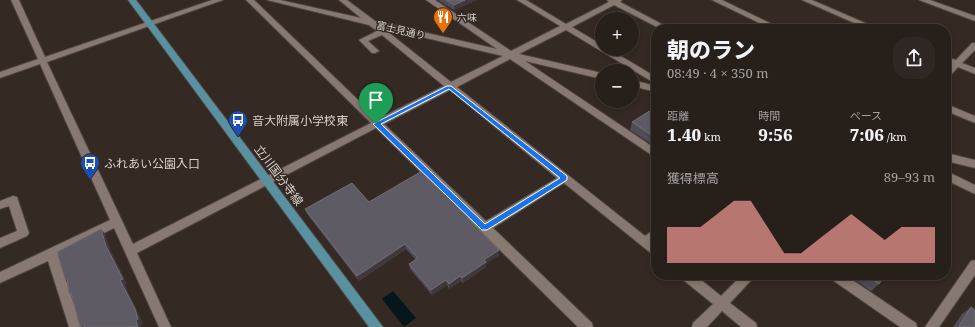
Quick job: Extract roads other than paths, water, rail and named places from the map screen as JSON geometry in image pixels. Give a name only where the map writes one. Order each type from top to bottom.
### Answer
[{"type":"main road","name":"立川国分寺線","points":[[132,0],[377,327]]},
{"type":"street","points":[[14,0],[165,327]]},
{"type":"street","points":[[0,75],[219,0]]},
{"type":"street","points":[[250,0],[376,124],[587,327]]},
{"type":"street","name":"富士見通り","points":[[271,0],[595,74]]},
{"type":"street","points":[[343,0],[449,87],[651,246]]},
{"type":"street","points":[[430,0],[651,151]]},
{"type":"street","points":[[521,0],[595,45]]},
{"type":"street","points":[[716,0],[767,24]]},
{"type":"street","points":[[806,0],[863,24]]},
{"type":"street","points":[[923,0],[975,19]]},
{"type":"street","points":[[129,251],[615,1],[658,24]]},
{"type":"street","points":[[375,51],[362,40],[382,32]]},
{"type":"street","points":[[951,70],[975,45]]},
{"type":"street","points":[[614,56],[651,78]]},
{"type":"street","points":[[951,61],[975,71]]},
{"type":"street","points":[[639,85],[651,88]]},
{"type":"street","points":[[951,109],[975,120]]},
{"type":"street","points":[[951,158],[975,164]]},
{"type":"street","points":[[484,228],[565,178]]},
{"type":"street","points":[[951,178],[975,190]]},
{"type":"street","points":[[0,205],[13,200],[23,233],[0,243]]},
{"type":"street","points":[[0,278],[116,222]]},
{"type":"street","points":[[646,242],[651,238]]},
{"type":"street","points":[[51,254],[75,327]]},
{"type":"street","points":[[931,327],[975,265]]},
{"type":"street","points":[[692,280],[751,327]]},
{"type":"street","points":[[698,327],[745,280]]},
{"type":"street","points":[[842,280],[911,327]]},
{"type":"place","name":"六味","points":[[443,34]]},
{"type":"place","name":"音大附属小学校東","points":[[238,137]]},
{"type":"place","name":"ふれあい公園入口","points":[[90,180]]}]
